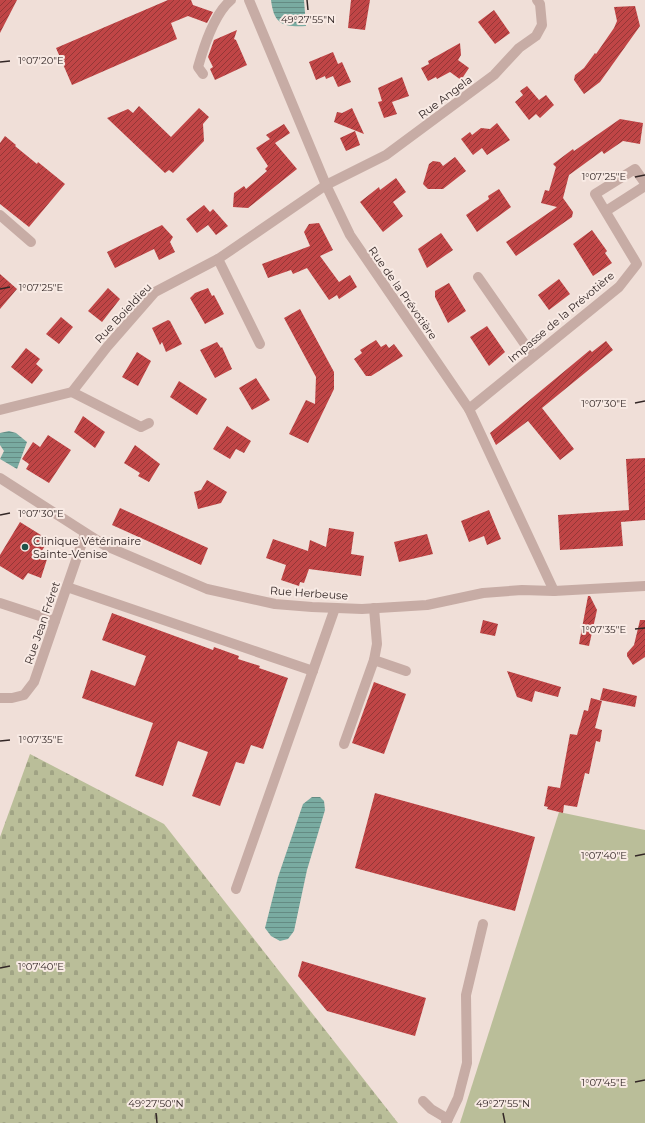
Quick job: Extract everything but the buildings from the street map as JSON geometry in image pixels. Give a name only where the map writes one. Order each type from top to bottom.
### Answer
[{"type":"street","points":[[203,74],[198,67],[205,41],[225,5],[231,0]]},
{"type":"street","name":"Rue de la Prévotière","points":[[249,0],[326,185],[350,235],[469,409],[554,591]]},
{"type":"street","name":"Rue Angela","points":[[326,185],[386,155],[494,75],[519,48],[536,36],[542,25],[540,4],[537,0]]},
{"type":"street","name":"Impasse de la Prévotière","points":[[469,409],[619,287],[641,264],[606,211],[596,194],[635,168],[645,185],[606,211]]},
{"type":"street","name":"Rue Boieldieu","points":[[72,392],[107,346],[155,292],[218,259],[326,185]]},
{"type":"street","points":[[0,215],[31,242]]},
{"type":"street","points":[[218,259],[260,344]]},
{"type":"street","points":[[478,277],[533,356]]},
{"type":"street","points":[[0,410],[72,392],[141,427],[148,423]]},
{"type":"street","name":"Rue Herbeuse","points":[[0,478],[85,534],[106,546],[207,589],[275,604],[336,608],[374,608],[427,605],[483,592],[522,590],[554,591],[645,586]]},
{"type":"street","name":"Rue Jean Fréret","points":[[0,698],[12,698],[24,695],[34,682],[85,534]]},
{"type":"street","points":[[67,587],[313,671]]},
{"type":"street","points":[[0,603],[55,621]]},
{"type":"street","points":[[236,889],[336,608]]},
{"type":"street","points":[[344,744],[374,660],[377,644],[374,608]]},
{"type":"street","points":[[374,660],[406,671]]},
{"type":"street","points":[[423,1102],[447,1121],[458,1098],[467,1063],[466,995],[483,924]]},
{"type":"green space","points":[[30,754],[164,824],[398,1123],[0,1123],[0,837]]},
{"type":"green space","points":[[559,812],[645,830],[645,1123],[460,1123]]},
{"type":"water","points":[[271,0],[304,0],[306,26],[291,26],[281,23],[274,15]]},
{"type":"water","points":[[9,431],[16,433],[27,442],[17,469],[0,459],[4,451],[0,445],[0,433]]},
{"type":"water","points":[[312,797],[320,797],[324,801],[325,810],[307,870],[294,931],[288,939],[280,941],[271,936],[265,928],[278,877],[303,804]]},
{"type":"place","name":"Clinique Vétérinaire Sainte-Venise","points":[[25,547]]}]
